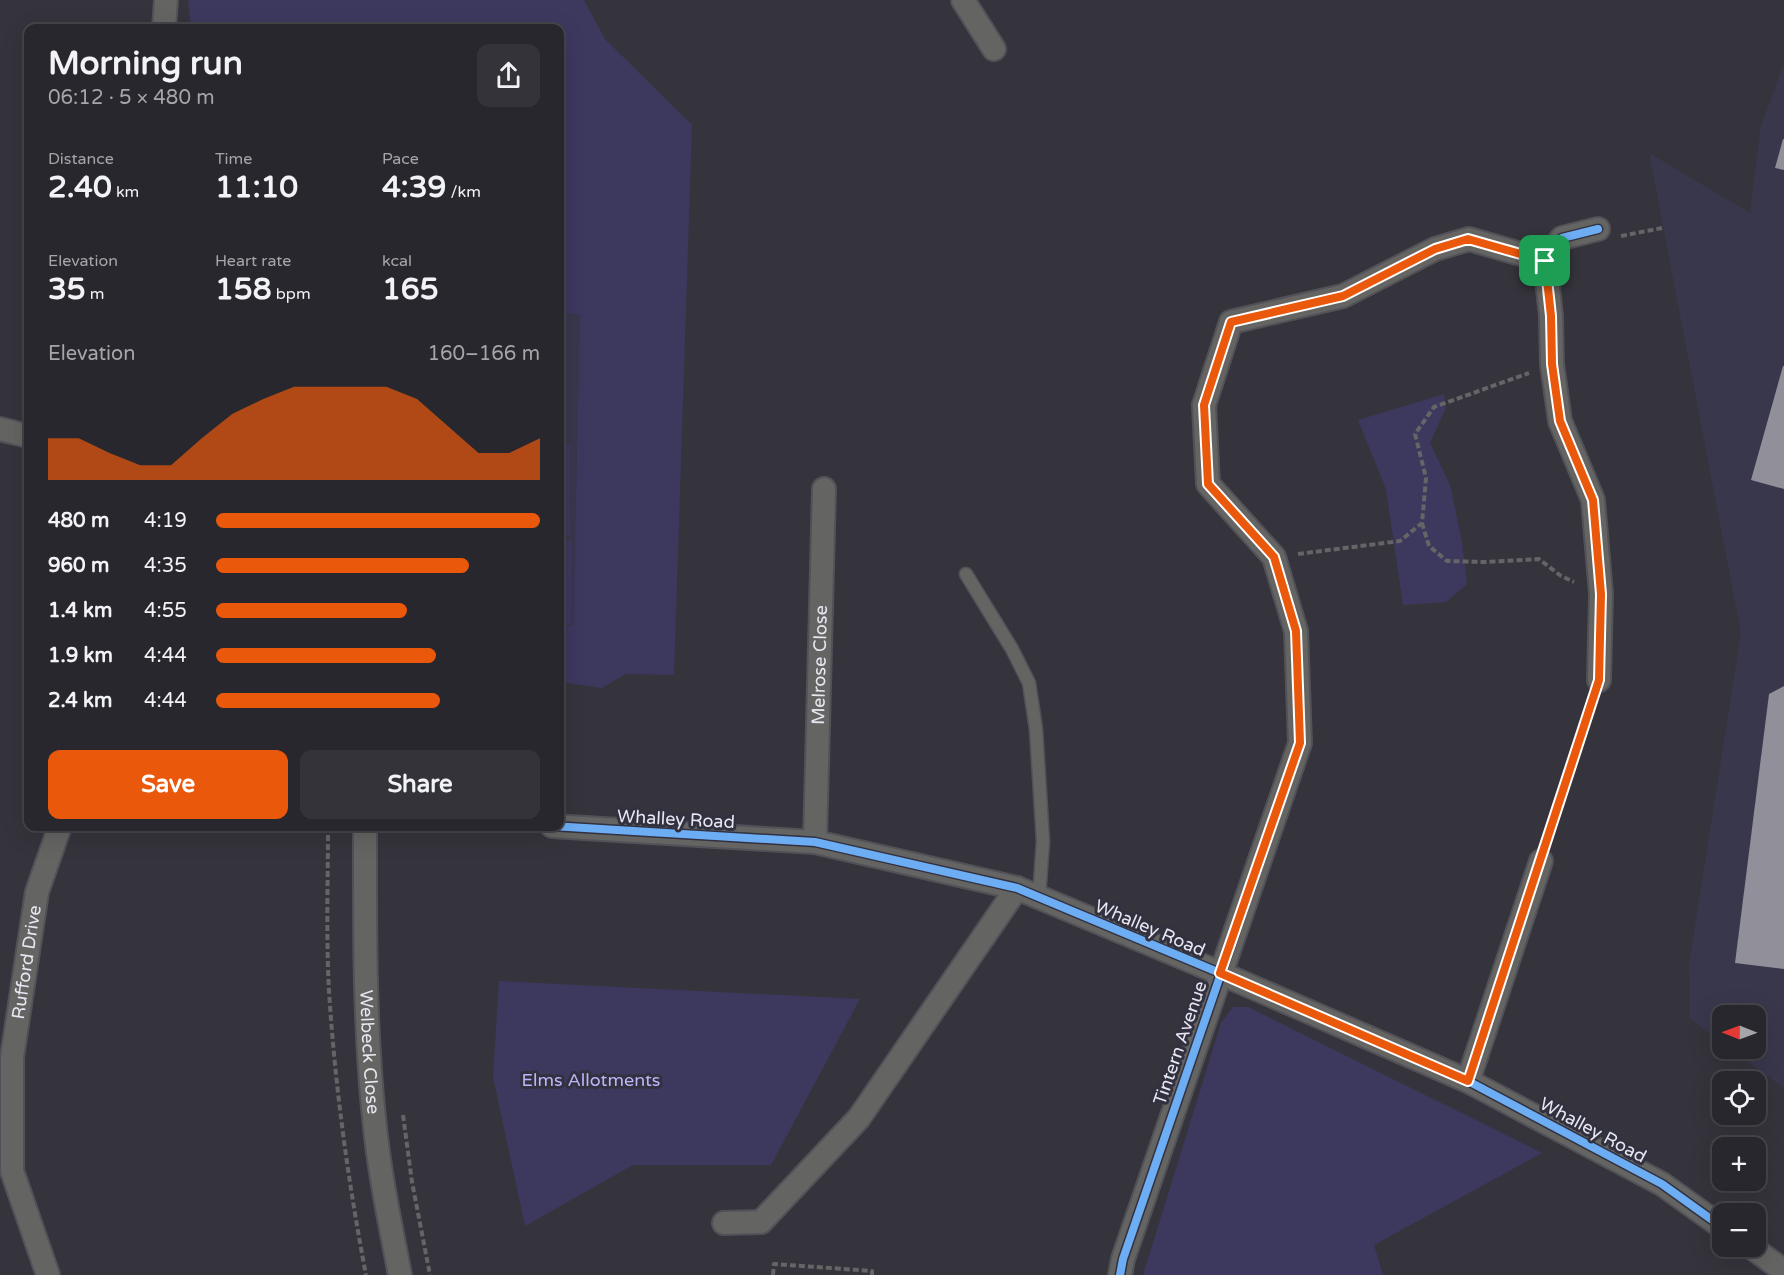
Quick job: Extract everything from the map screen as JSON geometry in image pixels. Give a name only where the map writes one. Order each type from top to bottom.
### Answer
[{"type":"street","points":[[164,24],[166,0]]},
{"type":"street","points":[[963,0],[994,49]]},
{"type":"street","points":[[1598,229],[1562,238],[1545,261],[1551,316],[1552,364],[1560,421],[1593,500],[1601,594],[1599,680]]},
{"type":"street","name":"Tintern Avenue","points":[[1120,1275],[1127,1248],[1220,973],[1300,743],[1296,631],[1274,557],[1208,484],[1204,405],[1231,322],[1343,296],[1435,249],[1468,239],[1545,261]]},
{"type":"street","points":[[0,429],[24,435]]},
{"type":"street","name":"Melrose Close","points":[[815,842],[824,489]]},
{"type":"street","name":"Whalley Road","points":[[564,827],[815,842],[1017,888],[1468,1081],[1662,1184],[1712,1220]]},
{"type":"street","name":"Rufford Drive","points":[[48,1275],[12,1171],[6,1056],[38,891],[58,831]]},
{"type":"street","name":"Welbeck Close","points":[[365,831],[365,985],[374,1118],[383,1186],[400,1275]]},
{"type":"street","points":[[1468,1081],[1541,861]]},
{"type":"street","points":[[724,1223],[761,1222],[859,1118],[1017,888]]},
{"type":"street","points":[[1765,1257],[1784,1271]]},
{"type":"lane","points":[[966,574],[1012,649],[1029,683],[1036,729],[1043,842],[1039,897]]},
{"type":"path","points":[[1598,229],[1611,238],[1662,228]]},
{"type":"path","points":[[1552,364],[1434,407],[1415,434],[1426,478],[1422,523],[1429,546],[1446,561],[1484,562],[1539,559],[1561,576],[1601,594]]},
{"type":"path","points":[[1274,557],[1400,541],[1422,523]]},
{"type":"path","points":[[1541,861],[1599,680]]},
{"type":"path","points":[[328,831],[329,989],[334,1054],[350,1190],[366,1275]]},
{"type":"path","points":[[403,1114],[412,1182],[430,1275]]},
{"type":"path","points":[[773,1275],[774,1264],[872,1271],[872,1275]]},
{"type":"shaded area","points":[[1784,63],[1784,1088],[1766,1075],[1766,1071],[1760,1071],[1744,1059],[1766,1059],[1766,1005],[1712,1005],[1712,1036],[1690,1019],[1689,964],[1741,633],[1649,153],[1750,213],[1761,126]]},
{"type":"shaded area","points":[[564,313],[580,315],[573,626],[564,625]]},
{"type":"green space","points":[[188,0],[584,0],[605,39],[692,125],[674,675],[626,674],[602,688],[564,683],[564,625],[573,626],[580,315],[564,313],[564,24],[191,24]]},
{"type":"green space","points":[[1444,394],[1446,408],[1430,443],[1450,485],[1462,542],[1467,584],[1446,602],[1403,605],[1386,489],[1358,420]]},
{"type":"green space","points":[[564,445],[570,445],[570,535],[564,535]]},
{"type":"green space","points":[[564,541],[572,541],[571,624],[564,624]]},
{"type":"green space","name":"Elms Allotments","points":[[499,981],[860,999],[771,1165],[633,1165],[525,1226],[493,1077]]},
{"type":"green space","points":[[1233,1007],[1248,1007],[1542,1153],[1374,1245],[1383,1275],[1143,1275],[1221,1023]]},
{"type":"building","points":[[1784,139],[1784,170],[1775,168]]},
{"type":"building","points":[[1784,366],[1784,489],[1751,480]]},
{"type":"building","points":[[1784,686],[1784,969],[1735,963],[1769,694]]},
{"type":"cycle path","points":[[1120,1275],[1123,1259],[1300,743],[1296,631],[1274,557],[1208,484],[1204,405],[1231,322],[1343,296],[1435,249],[1469,239],[1545,261],[1562,238],[1598,229]]},
{"type":"cycle path","points":[[564,827],[815,842],[1017,888],[1468,1081],[1662,1184],[1712,1220]]},
{"type":"route","points":[[1468,239],[1545,261],[1551,316],[1552,364],[1560,421],[1593,500],[1601,594],[1599,680],[1468,1081],[1220,973],[1300,743],[1296,631],[1274,557],[1208,484],[1204,405],[1231,322],[1343,296],[1435,249],[1468,239]]}]
